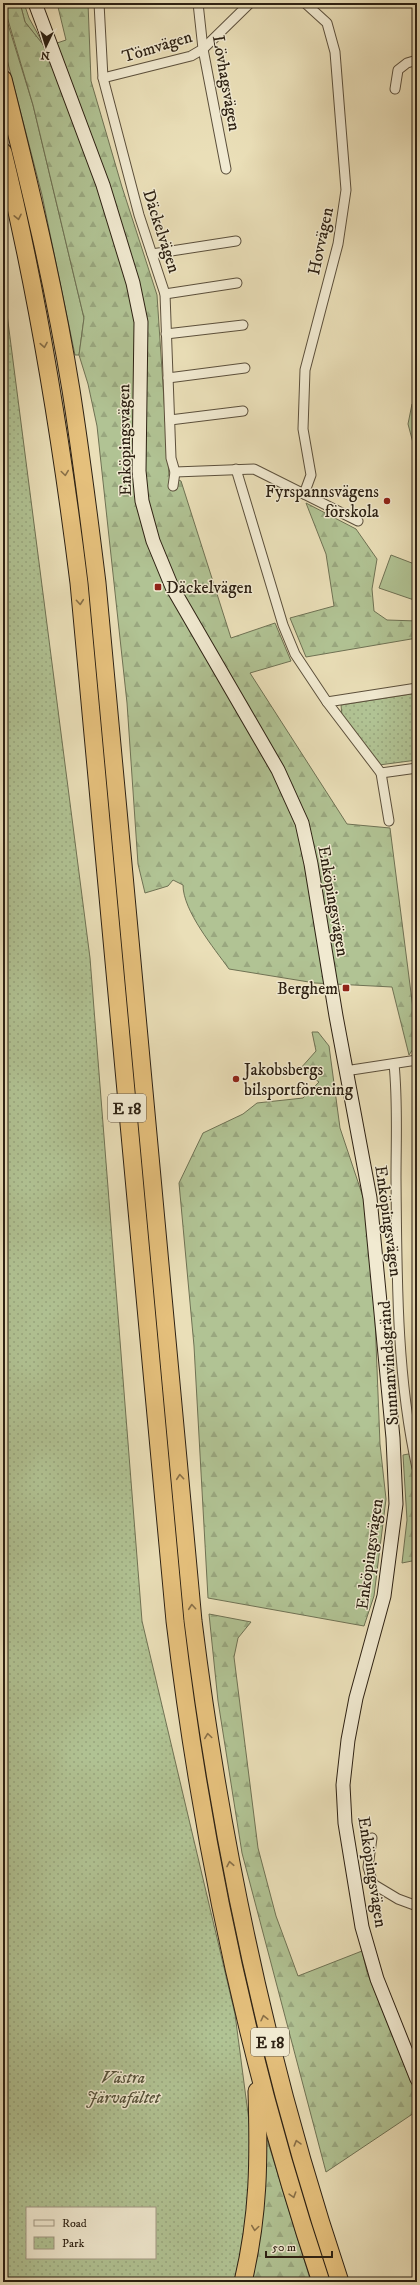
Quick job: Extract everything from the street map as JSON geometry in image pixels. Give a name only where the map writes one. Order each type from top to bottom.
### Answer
[{"type":"highway","name":"E 18","points":[[3,79],[47,264],[71,390],[85,484],[98,598],[193,1621],[211,1753],[238,1902],[273,2058],[323,2231],[340,2282]]},
{"type":"highway","name":"E 18","points":[[3,152],[42,332],[66,479],[79,583],[173,1606],[183,1690],[203,1819],[220,1906],[256,2063],[290,2186],[321,2282]]},
{"type":"highway","points":[[243,2282],[255,2227],[259,2175],[256,2063]]},
{"type":"highway","points":[[323,2231],[349,2282]]},
{"type":"street","name":"Enköpingsvägen","points":[[35,3],[103,185],[133,283],[141,322],[139,471],[142,501],[153,541],[172,587],[278,770],[302,823],[311,864],[346,1071],[370,1198],[392,1430],[396,1504],[384,1596],[356,1698],[348,1740],[343,1785],[345,1823],[362,1927],[377,1979],[417,2079]]},
{"type":"street","name":"Däckelvägen","points":[[99,3],[103,78],[139,215],[165,294],[171,458],[175,472]]},
{"type":"street","name":"Lövhagsvägen","points":[[198,3],[203,49],[226,169]]},
{"type":"street","name":"Tömvägen","points":[[103,78],[191,56],[203,49],[250,3]]},
{"type":"street","name":"Hovvägen","points":[[304,494],[311,475],[303,429],[305,370],[338,244],[346,190],[335,52],[327,22],[305,3]]},
{"type":"street","points":[[395,89],[398,70],[407,63],[417,60]]},
{"type":"street","points":[[152,254],[236,241]]},
{"type":"street","points":[[165,294],[237,283]]},
{"type":"street","points":[[166,334],[243,324]]},
{"type":"street","points":[[168,378],[245,368]]},
{"type":"street","points":[[170,420],[243,411]]},
{"type":"street","points":[[236,468],[283,625],[295,654],[327,702],[381,773],[389,820]]},
{"type":"street","points":[[173,486],[175,472],[236,468],[254,469],[358,521]]},
{"type":"street","points":[[327,702],[417,688]]},
{"type":"street","points":[[381,773],[417,768]]},
{"type":"street","points":[[346,1071],[417,1060]]},
{"type":"street","name":"Sunnanvindsgränd","points":[[394,1064],[398,1099],[397,1236],[401,1338],[407,1422],[417,1468]]},
{"type":"street","points":[[372,1838],[368,1867],[374,1884],[398,1899],[417,1906]]},
{"type":"green space","points":[[3,3],[20,3],[25,22],[45,47],[66,40],[58,7],[55,3],[88,3],[91,81],[122,187],[157,295],[169,476],[181,481],[231,638],[275,623],[291,661],[250,673],[347,824],[390,828],[417,1040],[417,1043],[409,1055],[392,987],[315,983],[229,969],[200,929],[188,906],[184,895],[183,885],[173,880],[168,886],[145,893],[138,864],[127,703],[97,426],[88,384],[79,355],[84,318],[33,105]]},
{"type":"green space","points":[[20,3],[24,3],[29,18],[45,47],[25,22]]},
{"type":"green space","points":[[3,8],[33,105],[84,318],[79,355],[75,355],[42,195],[3,44]]},
{"type":"green space","name":"Västra Järvafältet","points":[[3,283],[90,958],[142,1621],[235,2014],[252,2144],[253,2191],[238,2282],[3,2282]]},
{"type":"green space","points":[[417,403],[417,458],[408,424],[412,404]]},
{"type":"green space","points":[[306,503],[356,529],[377,559],[372,589],[374,611],[387,620],[417,621],[417,638],[306,657],[290,618],[334,606],[326,554]]},
{"type":"green space","points":[[391,555],[417,565],[417,601],[379,588]]},
{"type":"green space","points":[[417,693],[417,760],[379,765],[342,716],[341,705]]},
{"type":"green space","points":[[312,1032],[318,1032],[329,1046],[340,1128],[364,1200],[374,1293],[380,1444],[386,1499],[374,1596],[364,1626],[208,1598],[194,1346],[179,1183],[203,1133],[243,1114],[257,1103],[303,1098],[319,1082],[300,1069],[316,1051]]},
{"type":"green space","points":[[414,1453],[417,1468],[417,1560],[402,1563],[407,1520],[403,1455]]},
{"type":"green space","points":[[209,1614],[251,1622],[238,1638],[234,1657],[258,1848],[276,1916],[298,1976],[362,1951],[367,1972],[417,2097],[417,2111],[326,2172],[242,1853],[218,1701]]},
{"type":"green space","points":[[263,2126],[311,2282],[248,2282]]},
{"type":"place","name":"Fyrspannsvägens förskola","points":[[387,501]]},
{"type":"place","name":"Däckelvägen","points":[[158,587]]},
{"type":"place","name":"Berghem","points":[[346,988]]},
{"type":"place","name":"Jakobsbergs bilsportförening","points":[[236,1079]]}]
